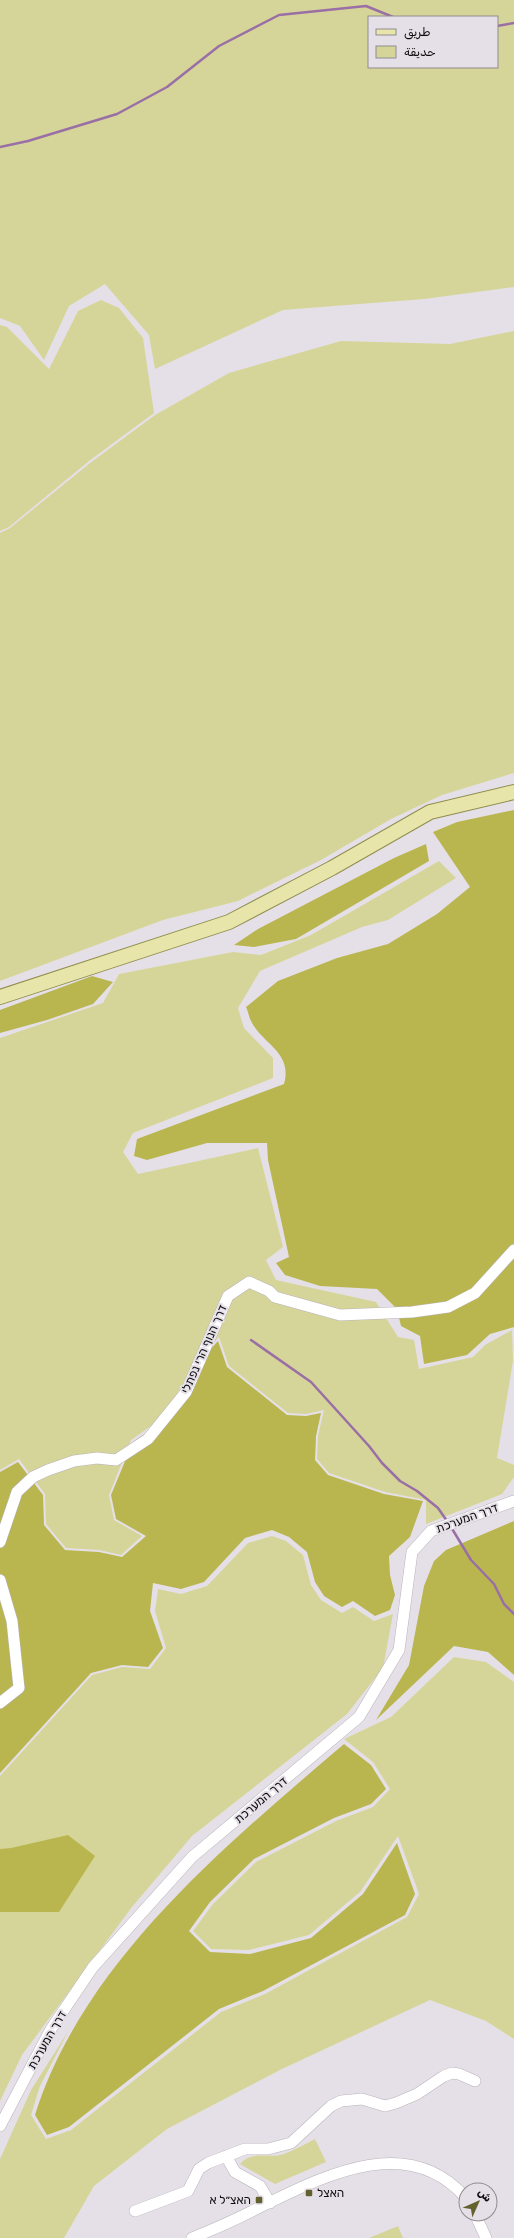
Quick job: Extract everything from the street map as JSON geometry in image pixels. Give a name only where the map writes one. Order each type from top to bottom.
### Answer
[{"type":"main road","points":[[0,997],[229,922],[332,868],[430,812],[514,792]]},
{"type":"street","name":"דרך הנוף הרי נפתלי","points":[[0,1542],[17,1492],[33,1477],[74,1461],[96,1458],[116,1460],[148,1438],[186,1392],[228,1296],[249,1282],[270,1291],[275,1297],[340,1315],[412,1312],[448,1307],[475,1293],[514,1250]]},
{"type":"street","name":"דרך המערכת","points":[[0,2126],[51,2028],[93,1967],[192,1857],[359,1718],[399,1650],[412,1552],[431,1531],[514,1501]]},
{"type":"street","points":[[0,1580],[12,1621],[19,1688],[0,1703]]},
{"type":"street","points":[[135,2211],[188,2191],[199,2169],[208,2163],[245,2149],[268,2149],[291,2143],[331,2106],[341,2101],[362,2099],[385,2106],[417,2094],[444,2076],[452,2073],[460,2074],[476,2081]]},
{"type":"street","points":[[226,2156],[234,2172],[260,2186],[270,2203]]},
{"type":"street","points":[[192,2238],[330,2175],[355,2167],[380,2163],[425,2169],[444,2177],[458,2190]]},
{"type":"street","points":[[479,2222],[485,2235]]},
{"type":"green space","points":[[0,0],[514,0],[514,287],[424,299],[283,310],[155,369],[149,335],[105,284],[69,306],[44,360],[20,326],[0,318]]},
{"type":"green space","points":[[101,300],[119,308],[143,338],[154,413],[89,461],[9,527],[0,531],[0,325],[7,327],[49,369],[78,311]]},
{"type":"green space","points":[[514,331],[514,773],[442,795],[391,819],[321,860],[238,901],[163,920],[0,981],[0,533],[10,528],[90,463],[155,415],[229,373],[341,341],[450,344]]},
{"type":"green space","points":[[439,861],[456,878],[388,920],[362,927],[260,971],[238,1008],[244,1028],[273,1058],[273,1078],[133,1133],[123,1152],[138,1174],[258,1148],[283,1247],[266,1260],[276,1280],[376,1302],[398,1337],[414,1340],[419,1369],[473,1357],[485,1345],[512,1330],[513,1361],[497,1458],[514,1465],[514,1477],[502,1494],[426,1524],[426,1500],[385,1492],[329,1473],[317,1459],[318,1436],[324,1410],[306,1414],[288,1413],[229,1366],[219,1337],[204,1352],[161,1419],[131,1440],[109,1495],[114,1520],[142,1536],[121,1555],[99,1550],[66,1548],[46,1524],[45,1494],[19,1459],[0,1470],[0,1038],[103,1003],[119,974],[233,952],[261,955],[311,935]]},
{"type":"green space","points":[[272,1536],[286,1541],[303,1555],[311,1585],[321,1600],[342,1613],[353,1607],[374,1621],[393,1614],[383,1668],[347,1714],[192,1836],[132,1907],[22,2055],[0,2101],[0,1776],[92,1675],[122,1667],[150,1669],[166,1648],[155,1611],[158,1589],[181,1594],[207,1586],[248,1543]]},
{"type":"green space","points":[[454,1657],[486,1662],[514,1682],[514,2039],[486,2021],[430,2000],[282,2069],[167,2129],[94,2186],[64,2238],[0,2238],[0,2159],[31,2090],[69,2030],[40,2086],[31,2115],[46,2139],[71,2130],[221,2012],[265,1994],[407,1917],[419,1894],[398,1836],[360,1892],[309,1935],[249,1950],[211,1949],[193,1931],[213,1904],[256,1862],[336,1821],[373,1807],[390,1789],[373,1762],[344,1739],[391,1717]]},
{"type":"green space","points":[[315,2139],[326,2162],[275,2184],[240,2164],[250,2157],[284,2154]]},
{"type":"green space","points":[[398,2226],[403,2238],[369,2238]]},
{"type":"shaded area","points":[[514,810],[514,1327],[490,1334],[467,1355],[424,1364],[420,1336],[401,1326],[397,1309],[377,1289],[320,1286],[285,1275],[276,1263],[289,1257],[268,1160],[267,1143],[207,1143],[147,1160],[134,1156],[137,1139],[284,1084],[286,1073],[284,1064],[275,1049],[256,1029],[251,1021],[246,1007],[278,981],[337,958],[388,944],[437,914],[470,887],[433,832],[457,822]]},
{"type":"shaded area","points":[[426,844],[429,861],[296,939],[254,947],[234,945],[258,929],[394,858]]},
{"type":"shaded area","points":[[92,976],[113,982],[93,1004],[47,1020],[0,1033],[0,1010]]},
{"type":"shaded area","points":[[218,1341],[227,1367],[287,1415],[306,1416],[321,1413],[316,1436],[315,1460],[328,1475],[384,1494],[423,1501],[410,1537],[389,1556],[390,1575],[395,1595],[390,1610],[375,1616],[353,1601],[342,1607],[324,1596],[315,1582],[307,1552],[289,1537],[272,1530],[245,1538],[204,1582],[181,1589],[153,1583],[150,1611],[163,1648],[148,1667],[122,1665],[91,1673],[0,1773],[0,1472],[18,1462],[43,1495],[44,1525],[65,1550],[99,1552],[122,1557],[146,1536],[116,1519],[111,1495],[133,1442],[163,1421],[206,1354]]},
{"type":"shaded area","points":[[514,1521],[514,1675],[488,1652],[454,1646],[376,1720],[409,1665],[424,1586],[434,1561],[446,1550]]},
{"type":"shaded area","points":[[344,1744],[371,1765],[386,1789],[371,1804],[334,1818],[254,1859],[210,1902],[189,1931],[210,1952],[250,1954],[311,1938],[363,1894],[397,1843],[415,1894],[405,1915],[263,1991],[219,2009],[69,2127],[47,2135],[35,2115],[57,2059],[87,2007],[123,1957],[163,1910],[207,1865]]},
{"type":"shaded area","points":[[68,1835],[95,1856],[59,1912],[0,1912],[0,1849],[11,1848]]},
{"type":"waterway","points":[[0,147],[28,141],[117,114],[167,87],[219,46],[279,15],[366,6],[391,16]]},
{"type":"waterway","points":[[498,26],[514,23]]},
{"type":"waterway","points":[[251,1340],[311,1382],[369,1446],[382,1463],[400,1481],[417,1491],[438,1508],[447,1521]]},
{"type":"waterway","points":[[451,1527],[471,1560],[494,1584],[504,1604],[514,1614]]},
{"type":"place","name":"האצל","points":[[309,2193]]},
{"type":"place","name":"האצ״ל א","points":[[259,2200]]}]
